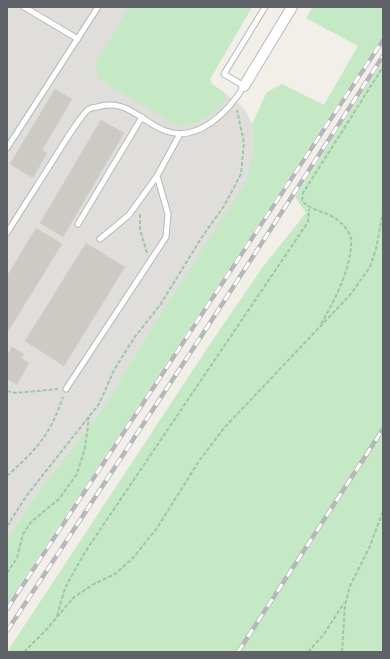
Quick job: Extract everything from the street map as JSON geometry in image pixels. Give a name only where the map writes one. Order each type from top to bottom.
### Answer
[{"type":"street","points":[[244,86],[292,7]]},
{"type":"lane","points":[[24,7],[78,39]]},
{"type":"lane","points":[[7,148],[98,7]]},
{"type":"lane","points":[[7,233],[72,130],[89,109],[103,105],[119,104],[166,131],[180,134],[202,128],[220,118],[235,101],[244,86],[224,74],[265,7]]},
{"type":"lane","points":[[78,224],[142,117]]},
{"type":"lane","points":[[100,239],[128,215],[157,176],[180,134]]},
{"type":"lane","points":[[66,388],[166,237],[168,214],[157,176]]},
{"type":"path","points":[[318,328],[336,300],[350,256],[351,237],[341,223],[328,214],[309,209],[302,201],[303,193],[383,67]]},
{"type":"path","points":[[7,526],[27,495],[99,404],[114,370],[134,338],[160,305],[202,237],[224,206],[241,174],[244,144],[235,101]]},
{"type":"path","points":[[140,199],[140,230],[149,262]]},
{"type":"path","points":[[57,617],[65,588],[85,552],[308,222],[309,209]]},
{"type":"path","points":[[24,652],[74,597],[94,584],[115,574],[133,558],[157,528],[199,461],[224,428],[350,295],[370,267],[383,212]]},
{"type":"path","points":[[379,233],[383,230]]},
{"type":"path","points":[[7,391],[16,393],[66,388],[57,415],[47,435],[25,460],[7,476]]},
{"type":"path","points":[[7,573],[16,558],[23,534],[31,522],[59,499],[77,474],[85,448],[89,416]]},
{"type":"path","points":[[342,652],[346,601],[350,586],[370,546],[383,511]]},
{"type":"path","points":[[308,652],[324,634],[346,601]]},
{"type":"shaded area","points":[[7,7],[252,7],[210,79],[212,84],[244,108],[252,124],[253,153],[248,181],[165,307],[100,413],[39,491],[7,539]]},
{"type":"green space","points":[[129,7],[252,7],[210,79],[212,84],[225,93],[226,99],[210,115],[189,124],[174,124],[99,79],[95,65]]},
{"type":"green space","points":[[313,7],[383,7],[383,35],[7,604],[7,539],[39,491],[100,413],[165,307],[247,181],[253,153],[252,124],[267,92],[282,84],[324,105],[358,46],[306,18]]},
{"type":"green space","points":[[383,61],[383,652],[7,652],[210,344],[262,268],[306,213],[295,197]]},
{"type":"building","points":[[55,89],[72,99],[42,150],[47,153],[33,178],[10,164]]},
{"type":"building","points":[[101,120],[124,133],[63,237],[40,223]]},
{"type":"building","points":[[36,228],[62,244],[7,333],[7,276]]},
{"type":"building","points":[[86,243],[125,267],[64,366],[25,341]]},
{"type":"building","points":[[12,347],[24,354],[21,358],[29,363],[17,384],[7,379],[7,356]]},
{"type":"railway","points":[[7,609],[383,40]]},
{"type":"railway","points":[[7,631],[206,329],[383,56]]},
{"type":"railway","points":[[238,652],[383,429]]}]
